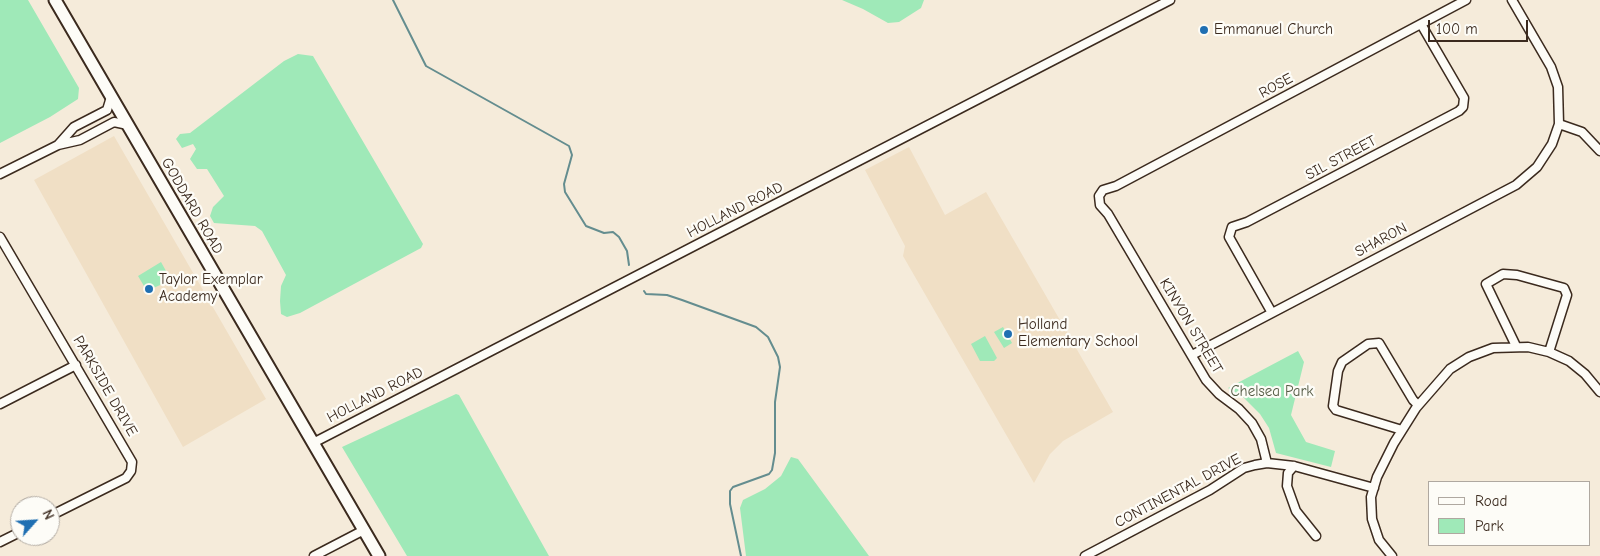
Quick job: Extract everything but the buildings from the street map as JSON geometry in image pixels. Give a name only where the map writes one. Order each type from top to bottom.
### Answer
[{"type":"main road","name":"GODDARD ROAD","points":[[55,0],[379,556]]},
{"type":"street","name":"HOLLAND ROAD","points":[[313,443],[1170,0]]},
{"type":"street","name":"ROSE","points":[[1099,196],[1103,190],[1116,186],[1466,0]]},
{"type":"street","points":[[1512,0],[1551,67],[1558,87],[1559,124],[1582,132],[1600,151]]},
{"type":"street","name":"SIL STREET","points":[[1272,313],[1229,237],[1232,227],[1247,222],[1464,107],[1464,98],[1421,24]]},
{"type":"street","points":[[58,145],[74,128],[107,110],[111,97]]},
{"type":"street","points":[[0,174],[58,145],[80,140],[114,122],[128,125]]},
{"type":"street","name":"SHARON","points":[[1192,355],[1516,185],[1529,176],[1548,153],[1559,124]]},
{"type":"street","name":"KINYON STREET","points":[[1099,196],[1100,205],[1108,214],[1211,386],[1239,409],[1252,423],[1261,439],[1267,463]]},
{"type":"street","name":"PARKSIDE DRIVE","points":[[0,237],[130,456],[132,467],[126,478],[60,511]]},
{"type":"street","points":[[1516,346],[1486,284],[1503,274],[1517,275],[1564,288],[1567,295],[1549,352]]},
{"type":"street","points":[[1402,430],[1336,410],[1333,406],[1338,371],[1342,362],[1368,344],[1379,342],[1412,400],[1418,405]]},
{"type":"street","points":[[1392,556],[1379,540],[1374,526],[1371,501],[1374,488],[1382,466],[1418,405],[1439,380],[1459,362],[1486,350],[1516,346],[1549,352],[1578,368],[1600,392]]},
{"type":"street","points":[[0,404],[76,365]]},
{"type":"street","name":"CONTINENTAL DRIVE","points":[[1085,556],[1210,490],[1244,468],[1267,463],[1294,466],[1374,488]]},
{"type":"street","points":[[1294,466],[1288,473],[1287,486],[1296,511],[1316,536]]},
{"type":"street","points":[[314,556],[364,530]]},
{"type":"shaded area","name":"Taylor Exemplar Academy","points":[[114,136],[266,399],[183,447],[34,180]]},
{"type":"shaded area","name":"Holland Elementary School","points":[[909,147],[945,215],[986,192],[1113,412],[1063,441],[1050,454],[1034,483],[903,256],[905,246],[865,170]]},
{"type":"green space","points":[[0,0],[28,0],[79,88],[78,99],[50,117],[0,143]]},
{"type":"green space","points":[[842,0],[924,0],[921,8],[899,22],[888,23]]},
{"type":"green space","points":[[298,54],[313,56],[423,244],[421,248],[300,313],[287,317],[281,314],[280,301],[281,286],[286,275],[262,231],[255,226],[214,223],[210,216],[213,207],[224,196],[207,169],[197,169],[190,159],[196,149],[193,144],[182,148],[176,139],[180,134],[190,133],[284,61]]},
{"type":"green space","points":[[161,262],[171,280],[147,291],[138,276]]},
{"type":"green space","points":[[1003,327],[1012,343],[1004,348],[994,332]]},
{"type":"green space","points":[[985,336],[997,358],[994,361],[980,361],[971,344]]},
{"type":"green space","name":"Chelsea Park","points":[[1298,351],[1304,362],[1291,415],[1306,442],[1335,451],[1331,467],[1276,453],[1269,428],[1260,414],[1243,397],[1228,388]]},
{"type":"green space","points":[[456,394],[459,395],[549,556],[407,556],[342,447]]},
{"type":"green space","points":[[791,457],[798,459],[869,556],[746,556],[740,508],[743,500],[765,489],[781,476]]},
{"type":"waterway","points":[[393,0],[426,66],[569,146],[572,155],[564,184],[565,192],[586,226],[604,233],[613,232],[619,237],[627,251],[629,265]]},
{"type":"waterway","points":[[644,291],[646,294],[667,295],[756,327],[768,337],[778,357],[780,367],[775,402],[775,453],[772,470],[769,474],[733,487],[730,491],[730,504],[741,556]]},
{"type":"place","name":"Emmanuel Church","points":[[1204,30]]},
{"type":"place","name":"Taylor Exemplar Academy","points":[[149,289]]},
{"type":"place","name":"Holland Elementary School","points":[[1008,334]]}]
